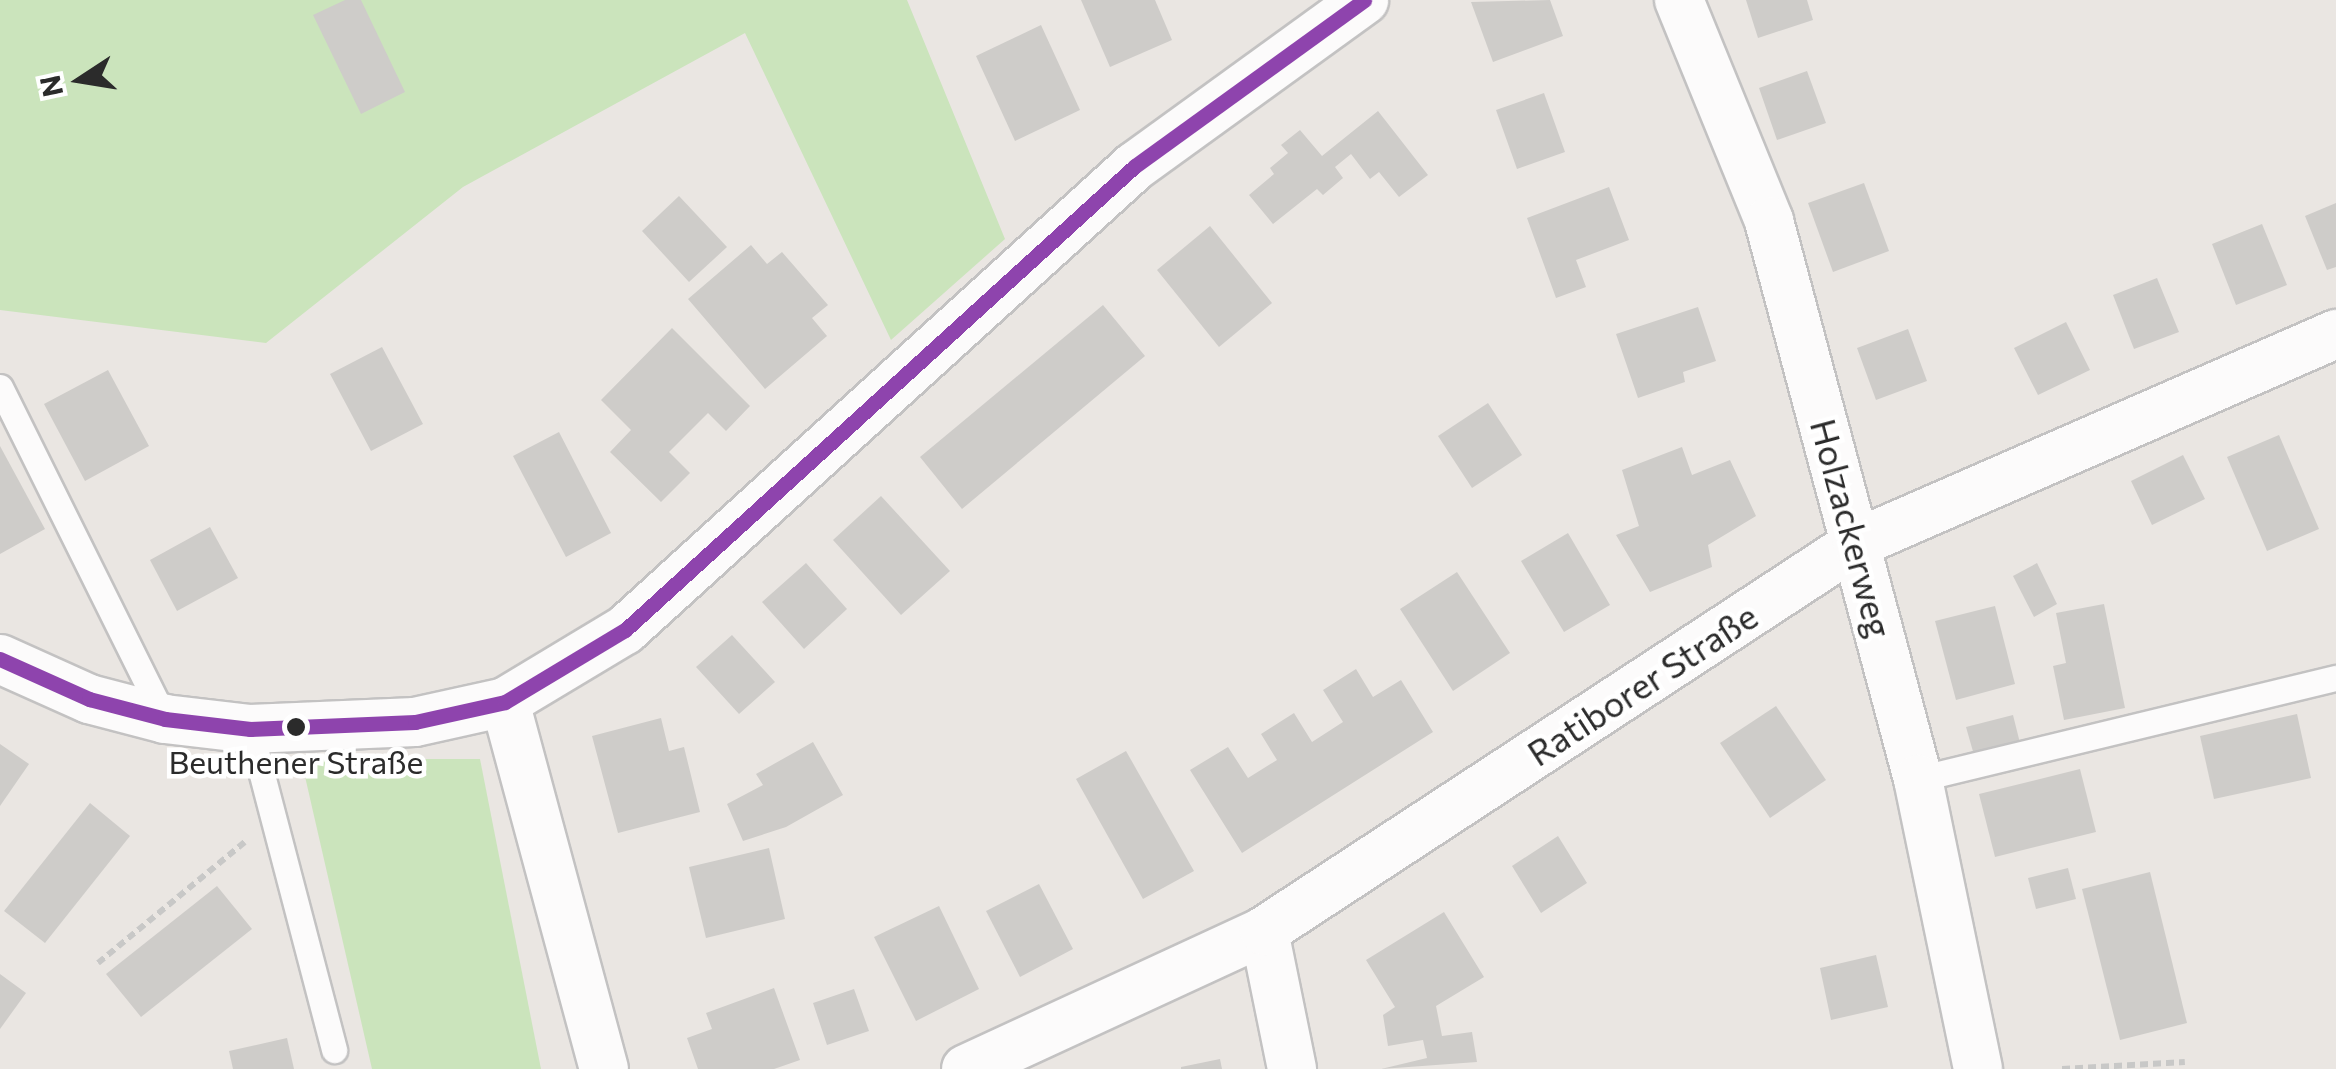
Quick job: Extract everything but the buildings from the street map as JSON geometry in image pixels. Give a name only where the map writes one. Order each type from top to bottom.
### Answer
[{"type":"street","points":[[0,658],[89,699],[165,720],[250,729],[415,722],[505,702],[625,630],[1135,166],[1364,0]]},
{"type":"street","name":"Holzackerweg","points":[[1679,0],[1769,221],[1918,779],[1978,1069]]},
{"type":"street","name":"Ratiborer Straße","points":[[966,1069],[1264,931],[1857,543],[2336,334]]},
{"type":"street","points":[[505,702],[604,1069]]},
{"type":"street","points":[[1264,931],[1292,1069]]},
{"type":"lane","points":[[0,387],[165,720]]},
{"type":"lane","points":[[1918,779],[2336,678]]},
{"type":"lane","points":[[250,729],[334,1050]]},
{"type":"path","points":[[98,963],[274,819]]},
{"type":"path","points":[[2062,1069],[2185,1062]]},
{"type":"green space","points":[[0,0],[907,0],[1005,239],[891,340],[745,33],[463,187],[266,343],[0,310]]},
{"type":"green space","points":[[301,759],[480,759],[541,1069],[372,1069]]},
{"type":"transit line","points":[[0,659],[89,699],[165,719],[250,729],[415,722],[505,702],[625,630],[1135,166],[1364,0]]},
{"type":"place","name":"Beuthener Straße","points":[[296,727]]}]
